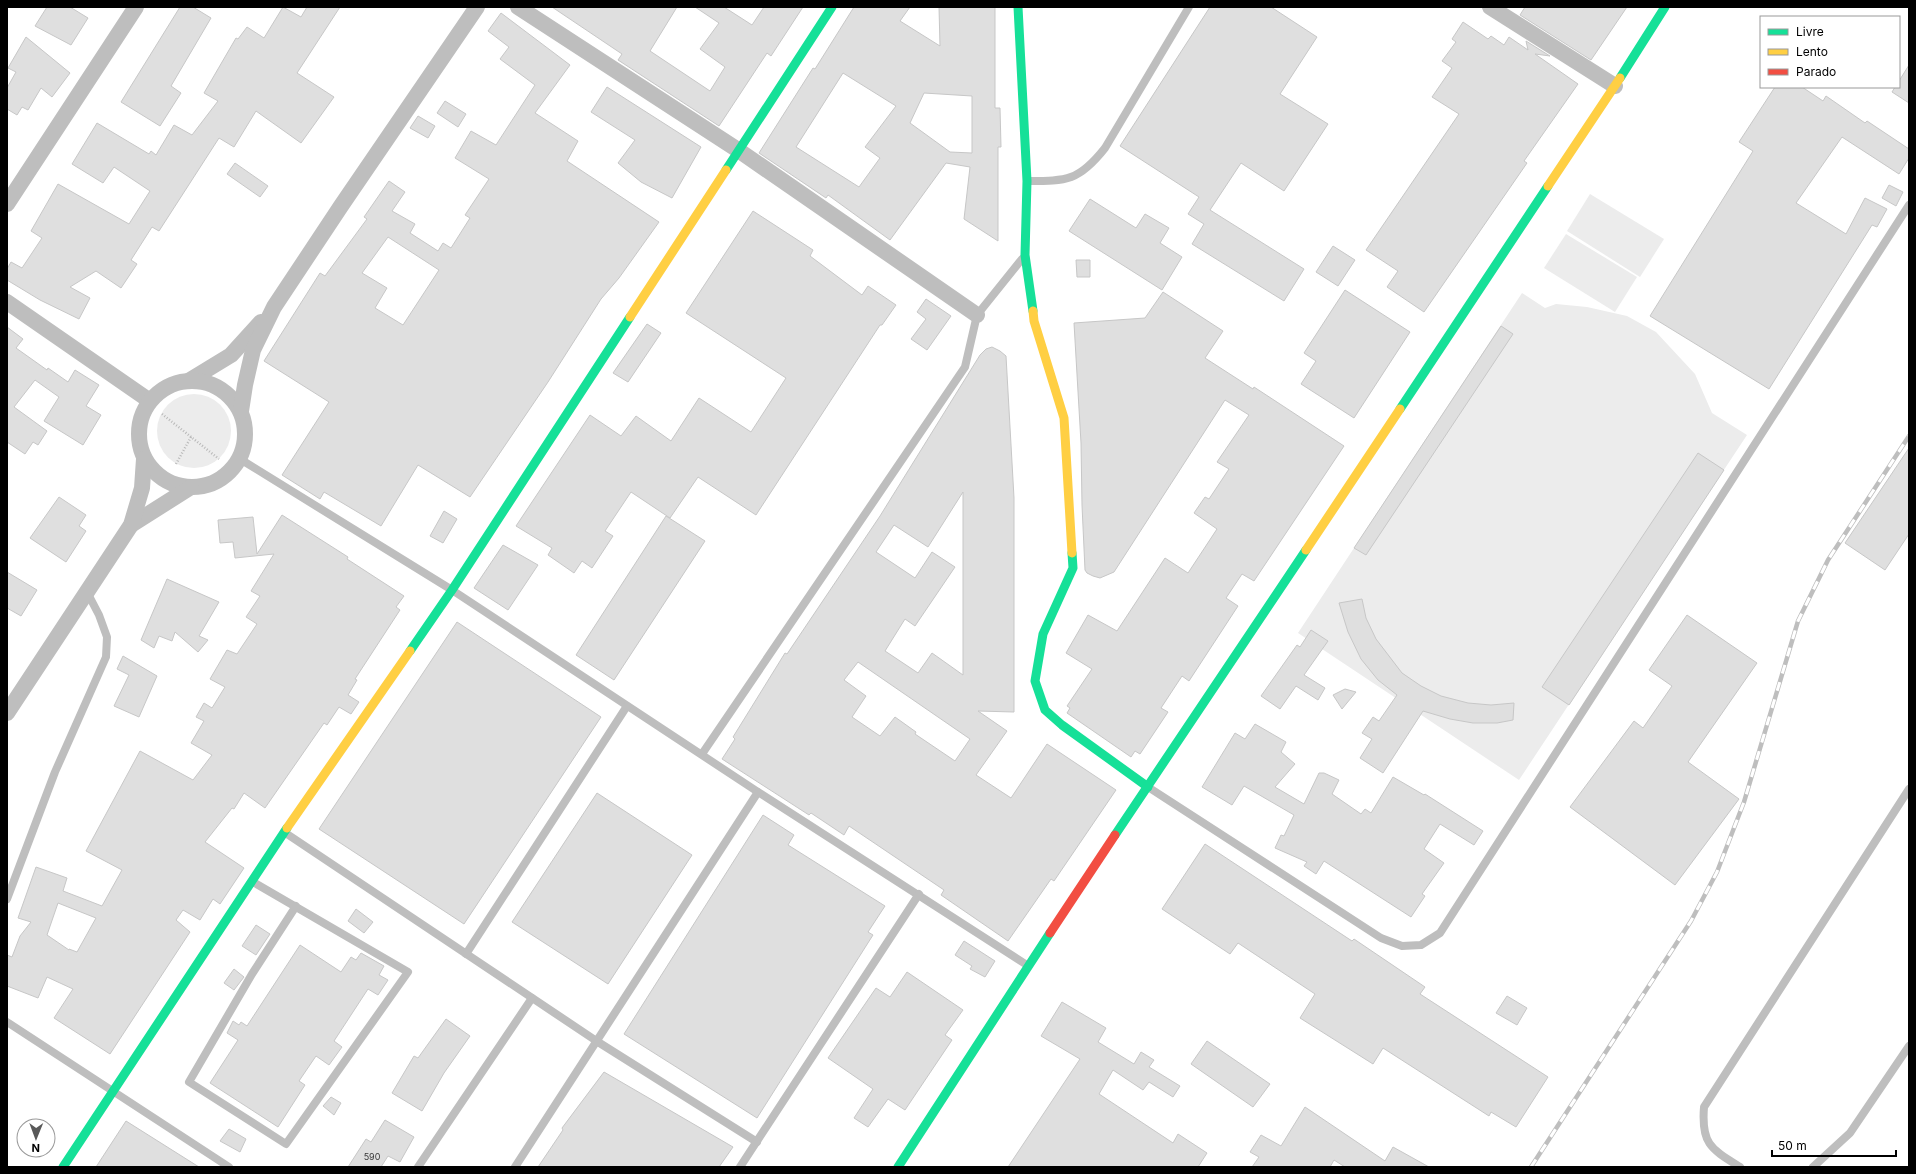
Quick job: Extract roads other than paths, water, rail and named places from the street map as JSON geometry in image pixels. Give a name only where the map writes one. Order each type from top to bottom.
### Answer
[{"type":"street","points":[[7,204],[136,7]]},
{"type":"street","points":[[241,411],[253,350],[274,307],[477,7]]},
{"type":"street","points":[[518,7],[738,150],[978,315]]},
{"type":"street","points":[[63,1167],[284,832],[452,590],[832,7]]},
{"type":"street","points":[[1018,7],[1027,181],[1025,255],[1034,321],[1064,418],[1073,568],[1043,634],[1035,681],[1045,710],[1062,725],[1148,787]]},
{"type":"street","points":[[898,1167],[1028,966],[1615,86],[1665,7]]},
{"type":"street","points":[[1495,8],[1615,86]]},
{"type":"street","points":[[7,302],[150,401]]},
{"type":"street","points":[[190,380],[231,355],[274,307]]},
{"type":"street","points":[[7,713],[131,525],[142,488],[144,459],[140,444],[139,429],[142,414],[150,401],[161,390],[175,383],[190,380],[206,382],[220,388],[232,398],[241,411],[246,432],[245,444],[240,459],[231,471],[219,480],[206,486],[191,487],[177,485],[164,479],[153,470],[144,459]]},
{"type":"street","points":[[131,525],[191,487]]},
{"type":"lane","points":[[1027,181],[1053,181],[1075,176],[1094,162],[1109,142],[1189,7]]},
{"type":"lane","points":[[1148,787],[1381,938],[1402,946],[1421,945],[1440,933],[1909,205]]},
{"type":"lane","points":[[702,754],[966,367],[978,315],[1025,255]]},
{"type":"lane","points":[[240,459],[452,590],[758,792],[919,894],[1028,966]]},
{"type":"lane","points":[[7,899],[55,772],[106,656],[107,637],[99,615],[87,592]]},
{"type":"lane","points":[[466,954],[627,706]]},
{"type":"lane","points":[[1740,1167],[1714,1150],[1704,1135],[1704,1107],[1909,789]]},
{"type":"lane","points":[[515,1167],[598,1042],[758,792]]},
{"type":"lane","points":[[284,832],[598,1042],[756,1142]]},
{"type":"lane","points":[[251,881],[296,906],[408,972],[286,1144],[189,1082],[252,974],[296,906]]},
{"type":"lane","points":[[740,1167],[919,894]]},
{"type":"lane","points":[[418,1167],[532,998]]},
{"type":"lane","points":[[7,1022],[229,1167]]},
{"type":"lane","points":[[1813,1167],[1850,1133],[1909,1046]]},
{"type":"railway","points":[[1531,1167],[1691,921],[1717,872],[1744,802],[1798,621],[1828,560],[1909,436]]}]
